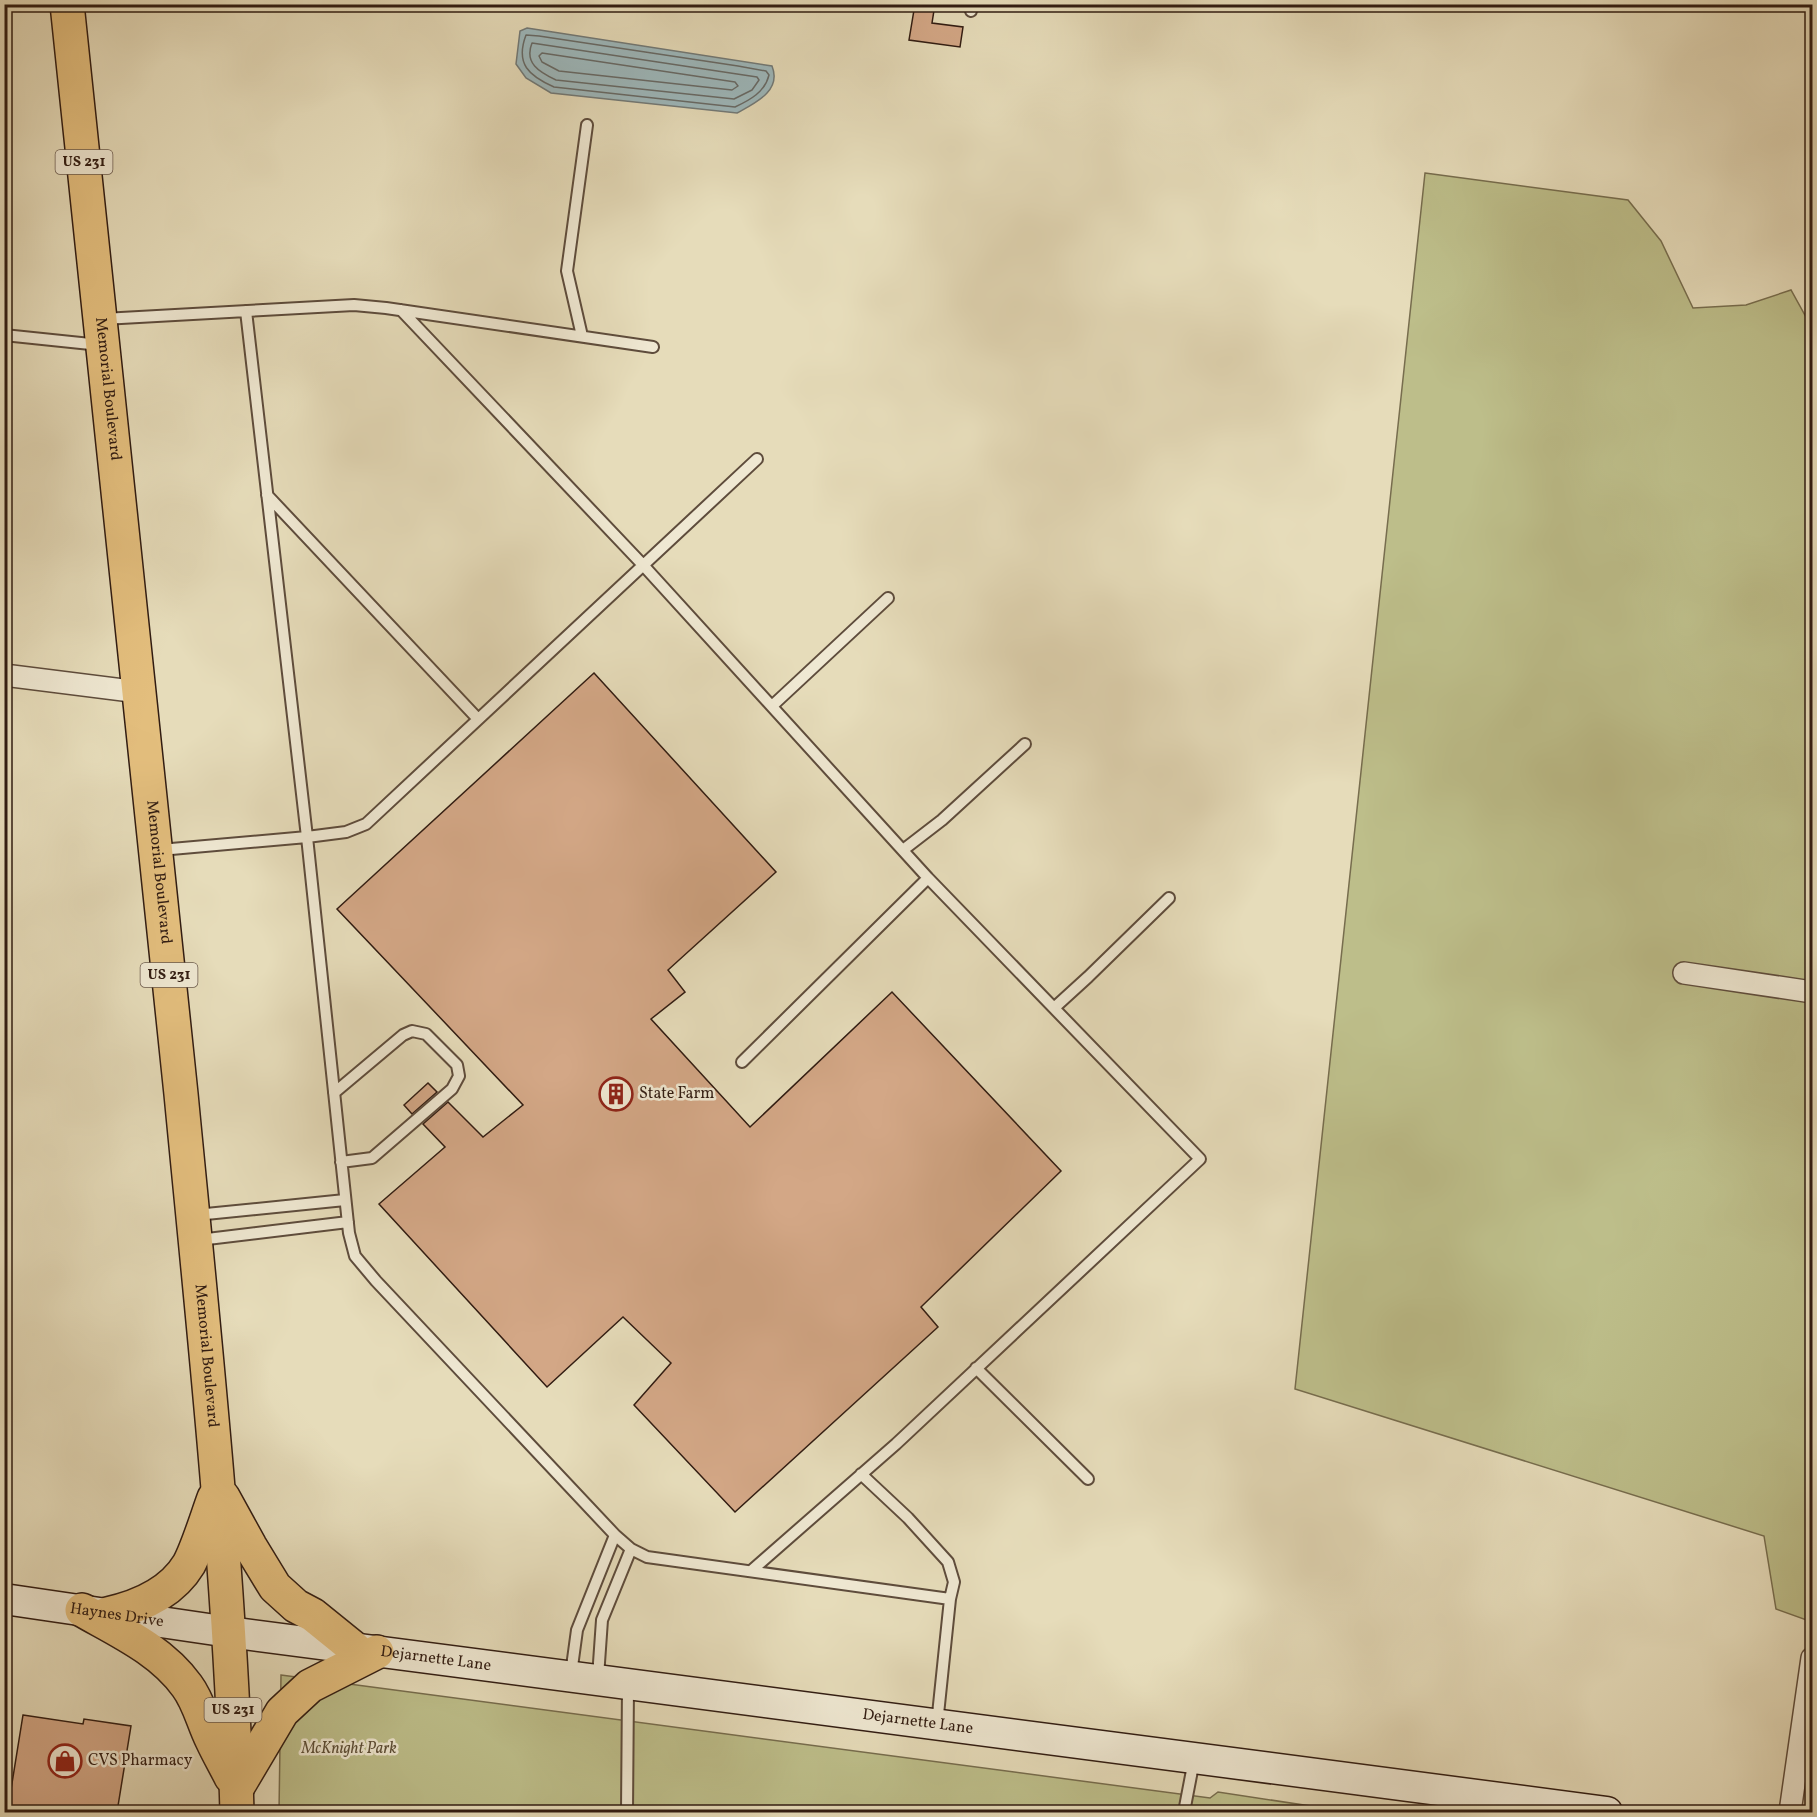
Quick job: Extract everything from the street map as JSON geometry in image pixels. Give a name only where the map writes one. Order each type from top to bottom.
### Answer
[{"type":"main road","name":"Memorial Boulevard","points":[[67,4],[157,850],[194,1228],[229,1632],[237,1800]]},
{"type":"main road","points":[[94,1612],[128,1609],[149,1600],[177,1579],[189,1563],[218,1487]]},
{"type":"main road","points":[[218,1487],[275,1587],[296,1606],[366,1650],[310,1686],[282,1712],[237,1800]]},
{"type":"main road","name":"Haynes Drive","points":[[4,1599],[229,1632]]},
{"type":"main road","points":[[94,1612],[165,1661],[187,1686],[200,1709],[237,1800]]},
{"type":"main road","name":"Dejarnette Lane","points":[[229,1632],[1195,1758],[1542,1808],[1607,1812]]},
{"type":"street","points":[[4,675],[139,692]]},
{"type":"street","points":[[1684,973],[1812,992]]},
{"type":"street","points":[[1791,1812],[1812,1658]]},
{"type":"lane","points":[[582,336],[567,271],[587,125]]},
{"type":"lane","points":[[4,335],[102,332],[246,311],[354,305],[653,347]]},
{"type":"lane","points":[[401,310],[643,565],[928,878],[1200,1159],[861,1474],[751,1571]]},
{"type":"lane","points":[[246,311],[307,837],[345,1200],[355,1256],[376,1281],[631,1550],[647,1557],[950,1599]]},
{"type":"lane","points":[[157,850],[307,837],[346,832],[366,824],[757,459]]},
{"type":"lane","points":[[267,495],[478,719]]},
{"type":"lane","points":[[772,706],[888,598]]},
{"type":"lane","points":[[903,850],[942,820],[1025,744]]},
{"type":"lane","points":[[742,1062],[928,878]]},
{"type":"lane","points":[[1054,1008],[1169,898]]},
{"type":"lane","points":[[334,1093],[403,1035],[412,1031],[426,1034],[457,1065],[459,1076],[452,1089],[372,1158],[341,1162]]},
{"type":"lane","points":[[194,1228],[230,1213],[345,1200]]},
{"type":"lane","points":[[194,1228],[348,1222]]},
{"type":"lane","points":[[976,1368],[1088,1479]]},
{"type":"lane","points":[[861,1474],[909,1518],[948,1562],[954,1581],[936,1724]]},
{"type":"lane","points":[[584,1678],[577,1630],[615,1535]]},
{"type":"lane","points":[[584,1678],[602,1620],[631,1550]]},
{"type":"lane","points":[[627,1812],[628,1684]]},
{"type":"lane","points":[[1185,1812],[1195,1758]]},
{"type":"green space","points":[[1425,173],[1628,200],[1661,241],[1693,308],[1746,305],[1791,290],[1812,328],[1812,1622],[1776,1609],[1764,1536],[1295,1389]]},
{"type":"green space","name":"McKnight Park","points":[[281,1675],[1210,1798],[1218,1792],[1350,1812],[279,1812]]},
{"type":"water","points":[[527,28],[772,66],[773,82],[765,95],[737,113],[551,93],[526,78],[516,64],[520,31]]},
{"type":"building","points":[[915,4],[935,4],[932,23],[963,27],[960,47],[909,40]]},
{"type":"building","name":"State Farm","points":[[594,673],[776,872],[668,970],[685,992],[651,1019],[750,1127],[892,992],[1061,1171],[921,1307],[938,1327],[735,1512],[634,1405],[671,1363],[623,1317],[547,1387],[379,1204],[445,1147],[423,1124],[448,1102],[483,1137],[523,1105],[337,909]]},
{"type":"building","points":[[428,1083],[437,1092],[412,1114],[404,1105]]},
{"type":"building","points":[[23,1715],[83,1724],[84,1719],[131,1726],[117,1812],[19,1812],[20,1809],[8,1808]]},
{"type":"place","name":"State Farm","points":[[616,1094]]},
{"type":"place","name":"CVS Pharmacy","points":[[65,1761]]}]
